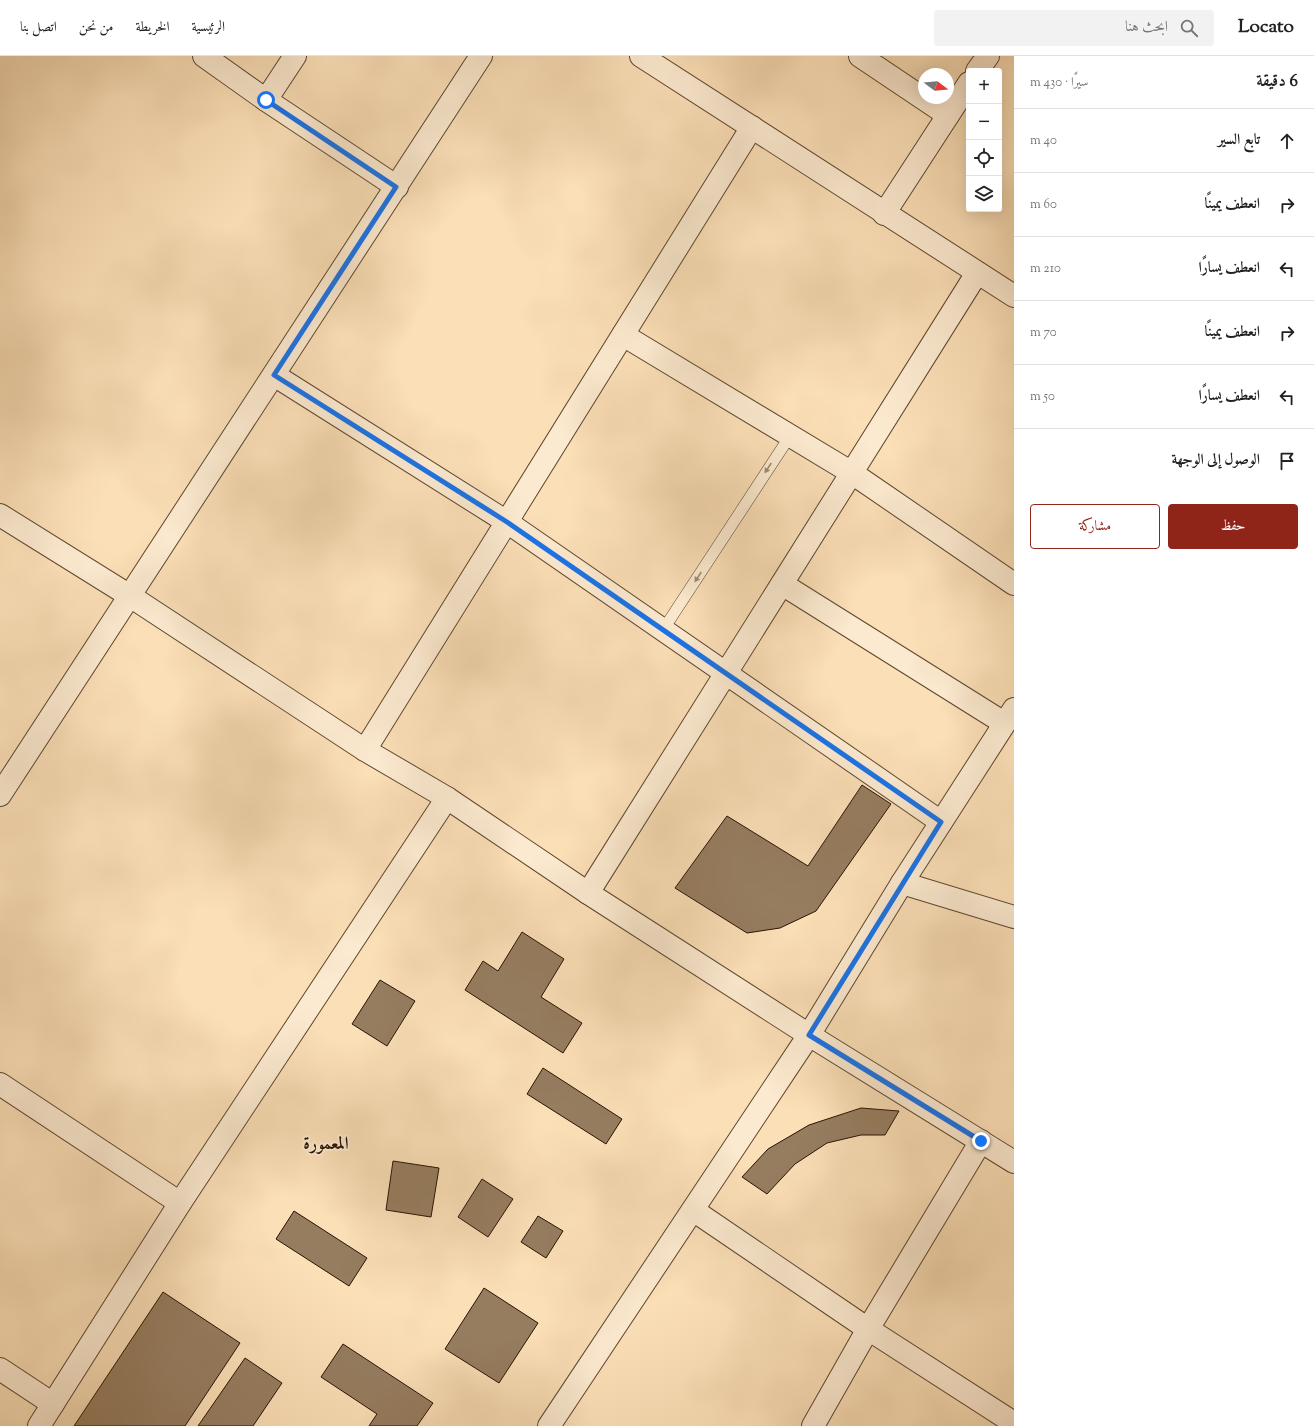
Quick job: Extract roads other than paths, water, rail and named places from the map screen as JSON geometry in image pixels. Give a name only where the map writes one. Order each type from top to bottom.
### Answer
[{"type":"street","points":[[204,56],[266,100],[396,187]]},
{"type":"street","points":[[266,100],[295,56]]},
{"type":"street","points":[[0,795],[481,56]]},
{"type":"street","points":[[641,56],[884,214],[1014,296]]},
{"type":"street","points":[[860,56],[948,115]]},
{"type":"street","points":[[979,68],[988,56]]},
{"type":"street","points":[[884,214],[966,88]]},
{"type":"street","points":[[365,750],[752,127]]},
{"type":"street","points":[[588,893],[977,273]]},
{"type":"street","points":[[623,335],[852,473],[1014,584]]},
{"type":"street","points":[[274,375],[507,522],[941,822]]},
{"type":"street","points":[[0,515],[130,596],[365,750],[447,798],[588,893],[809,1035],[1014,1162]]},
{"type":"street","points":[[549,1426],[809,1035],[902,883],[1009,716],[782,584]]},
{"type":"street","points":[[39,1426],[180,1203],[447,798]]},
{"type":"street","points":[[902,883],[1014,917]]},
{"type":"street","points":[[0,1084],[180,1203]]},
{"type":"street","points":[[813,1426],[868,1328],[981,1141]]},
{"type":"street","points":[[693,1210],[868,1328],[1014,1423]]},
{"type":"street","points":[[0,1369],[53,1404]]},
{"type":"lane","points":[[663,630],[790,436]]},
{"type":"district","name":"المعمورة","points":[[326,1145]]}]
